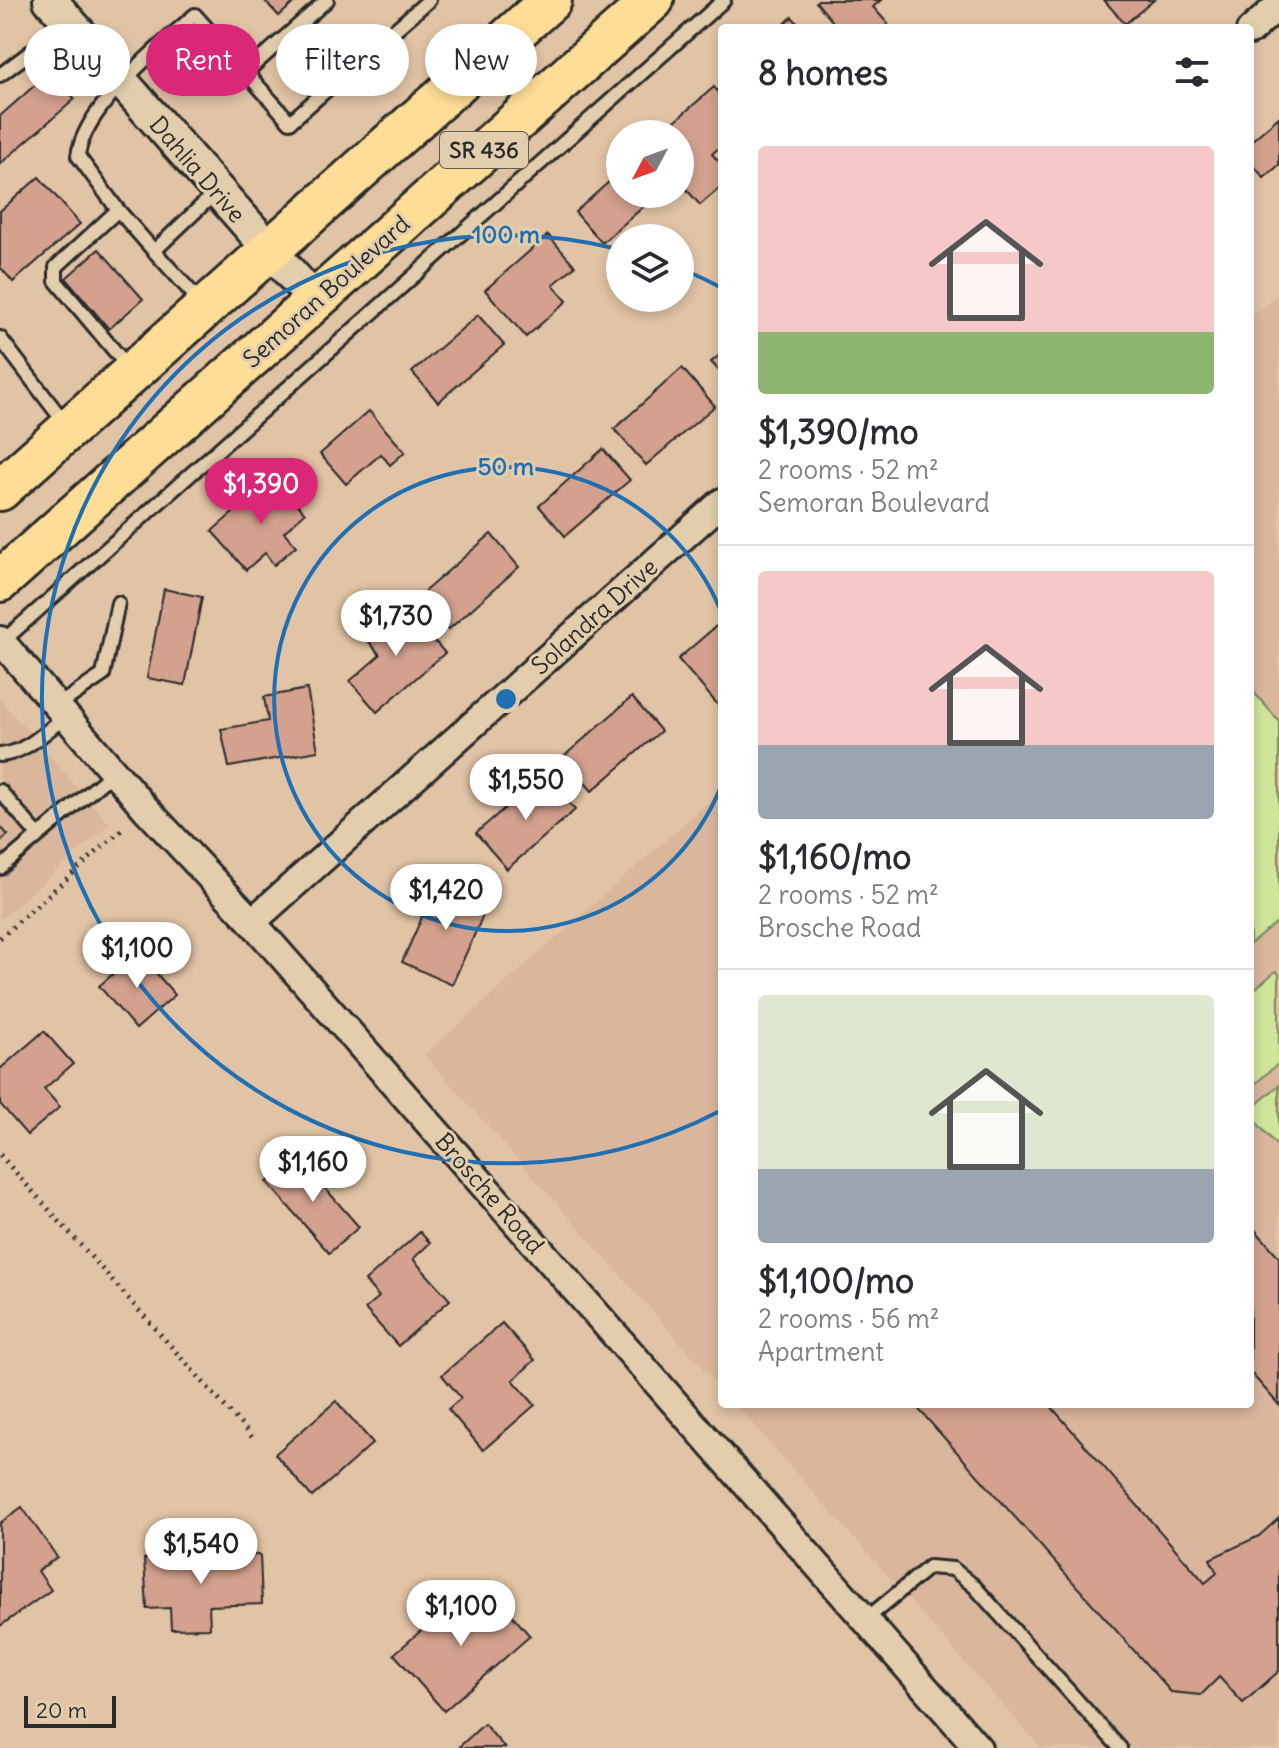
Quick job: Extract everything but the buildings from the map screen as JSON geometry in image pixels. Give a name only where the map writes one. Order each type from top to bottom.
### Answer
[{"type":"main road","name":"SR 436","points":[[0,490],[551,0]]},
{"type":"main road","name":"Semoran Boulevard","points":[[0,581],[653,0]]},
{"type":"street","points":[[1254,27],[1279,5]]},
{"type":"street","name":"Dahlia Drive","points":[[130,91],[315,301]]},
{"type":"street","name":"Solandra Drive","points":[[252,922],[718,506]]},
{"type":"street","name":"Brosche Road","points":[[1,641],[146,809],[252,922],[978,1748]]},
{"type":"lane","points":[[260,60],[327,0]]},
{"type":"lane","points":[[260,88],[290,122],[429,0]]},
{"type":"lane","points":[[1,641],[724,0]]},
{"type":"lane","points":[[0,75],[60,11]]},
{"type":"lane","points":[[185,24],[195,15],[203,24]]},
{"type":"lane","points":[[130,75],[146,60]]},
{"type":"lane","points":[[112,96],[80,139],[78,156],[118,210],[205,307]]},
{"type":"lane","points":[[154,251],[217,191]]},
{"type":"lane","points":[[118,210],[56,267],[56,281],[133,372]]},
{"type":"lane","points":[[0,338],[69,429]]},
{"type":"lane","points":[[0,755],[25,748],[103,675],[118,603]]},
{"type":"lane","points":[[0,868],[114,772]]},
{"type":"lane","points":[[0,791],[38,835]]},
{"type":"lane","points":[[865,1620],[929,1567],[953,1569],[974,1586],[1120,1748]]},
{"type":"path","points":[[0,938],[146,809]]},
{"type":"path","points":[[0,1155],[253,1438]]},
{"type":"shaded area","points":[[1279,294],[1279,1748],[1041,1748],[739,1408],[1254,1408],[1254,316]]},
{"type":"shaded area","points":[[0,700],[109,824],[0,920]]},
{"type":"shaded area","points":[[718,794],[718,1385],[425,1055]]},
{"type":"green space","points":[[1254,693],[1279,721],[1279,921],[1254,941]]},
{"type":"green space","points":[[1276,971],[1279,974],[1279,1063],[1254,1085],[1254,990]]},
{"type":"green space","points":[[1279,1085],[1279,1148],[1254,1120],[1254,1107]]}]
